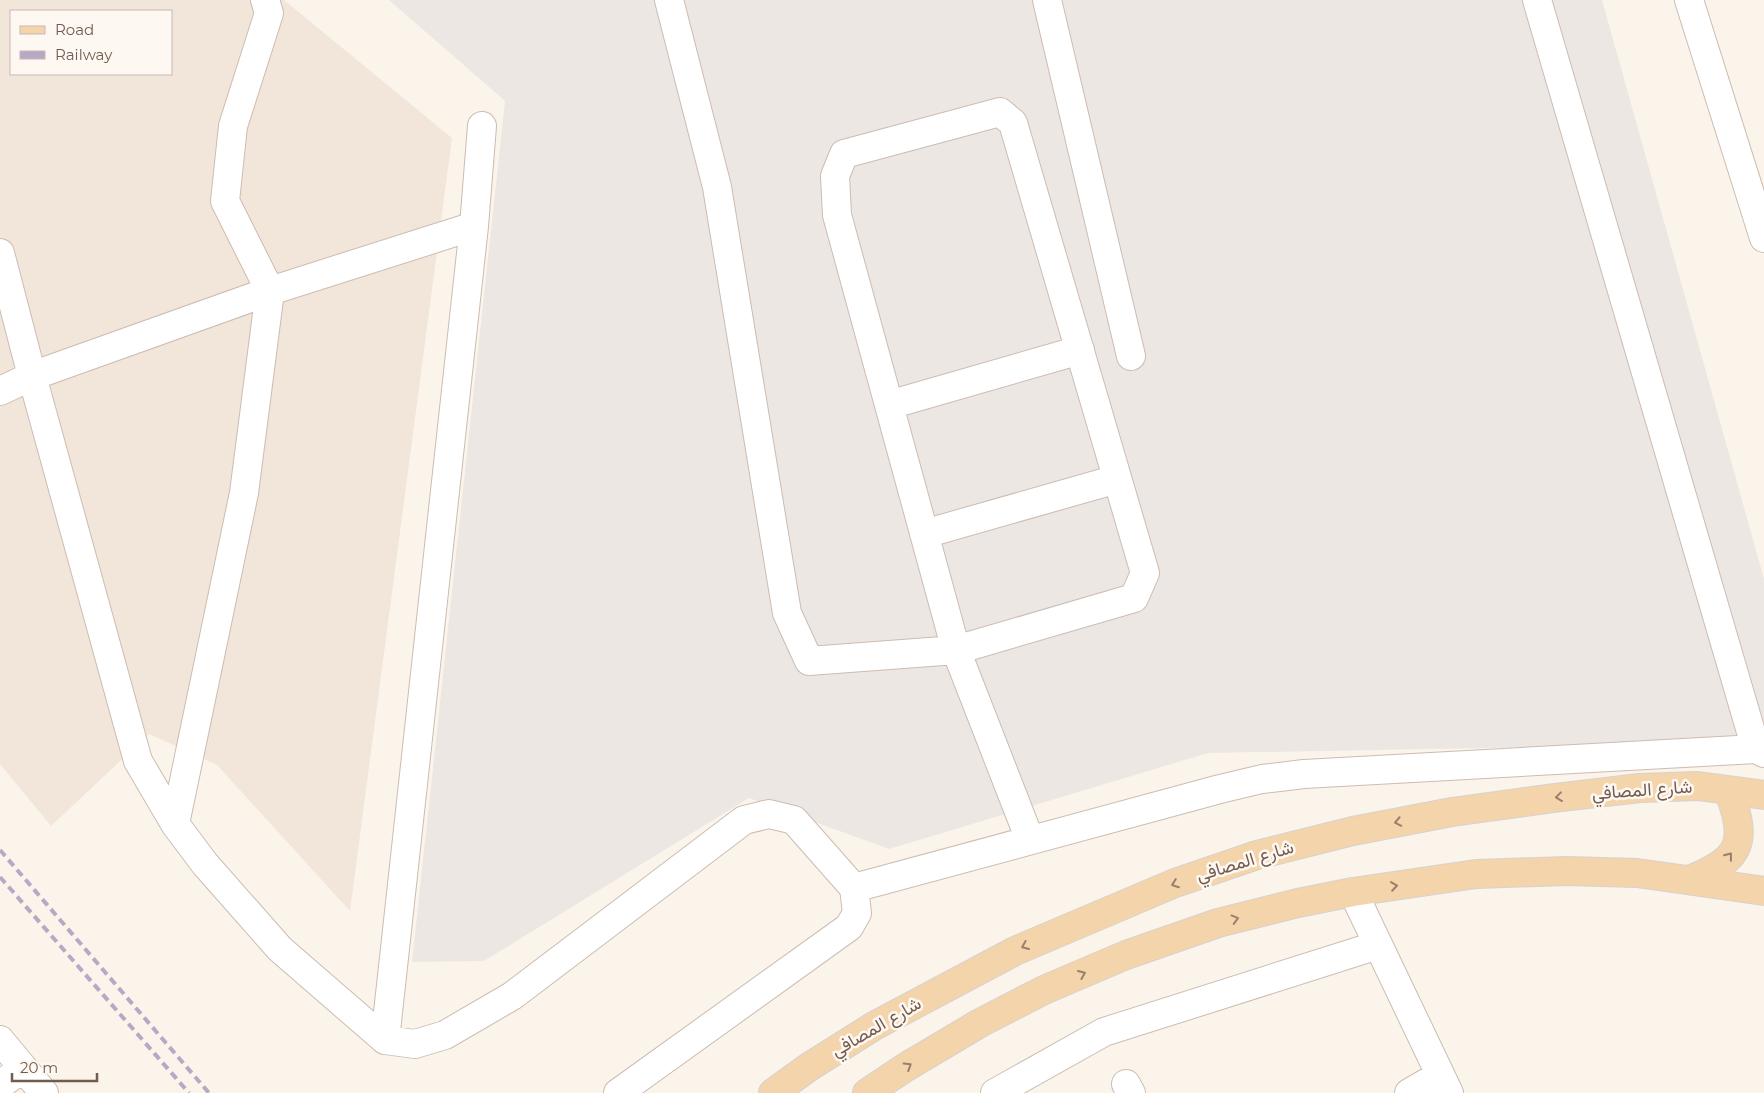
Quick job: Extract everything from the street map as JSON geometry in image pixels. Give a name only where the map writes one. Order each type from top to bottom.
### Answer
[{"type":"main road","name":"شارع المصافي","points":[[773,1093],[809,1067],[874,1026],[1015,951],[1175,883],[1257,855],[1352,830],[1452,812],[1554,798],[1640,788],[1698,786],[1764,795]]},
{"type":"main road","points":[[1689,880],[1713,871],[1732,854],[1736,846],[1739,821],[1728,790]]},
{"type":"main road","points":[[867,1093],[906,1067],[980,1023],[1044,990],[1126,955],[1218,924],[1298,903],[1354,892],[1476,874],[1567,871],[1637,873],[1764,891]]},
{"type":"street","points":[[175,824],[244,493],[270,291],[224,201],[233,126],[269,13],[265,0]]},
{"type":"street","points":[[670,0],[717,187],[787,614],[808,661],[956,650],[1134,598],[1145,573],[1013,122],[1000,112],[844,154],[835,176],[837,215],[956,650],[1030,840]]},
{"type":"street","points":[[1047,0],[1131,356]]},
{"type":"street","points":[[854,888],[1262,779],[1304,774],[1760,751],[1537,0]]},
{"type":"street","points":[[1689,0],[1764,238]]},
{"type":"street","points":[[385,1040],[474,226],[482,126]]},
{"type":"street","points":[[0,391],[32,376],[270,291],[474,226]]},
{"type":"street","points":[[0,253],[138,761],[175,824],[205,864],[280,949],[385,1040],[415,1044],[445,1035],[512,996],[744,820],[769,814],[794,820],[854,888],[857,913],[849,928],[618,1093]]},
{"type":"street","points":[[889,405],[1080,350]]},
{"type":"street","points":[[924,534],[1117,478]]},
{"type":"street","points":[[1354,892],[1444,1084],[1409,1093]]},
{"type":"street","points":[[994,1093],[1104,1032],[1378,945]]},
{"type":"street","points":[[0,1040],[44,1093]]},
{"type":"street","points":[[0,1085],[23,1068]]},
{"type":"shaded area","points":[[0,0],[284,0],[452,138],[350,911],[217,765],[149,734],[51,826],[0,764]]},
{"type":"shaded area","points":[[389,0],[1602,0],[1764,579],[1764,743],[1208,753],[889,849],[749,798],[484,961],[412,962],[505,101]]},
{"type":"railway","points":[[0,850],[209,1093]]},
{"type":"railway","points":[[0,877],[189,1093]]}]
